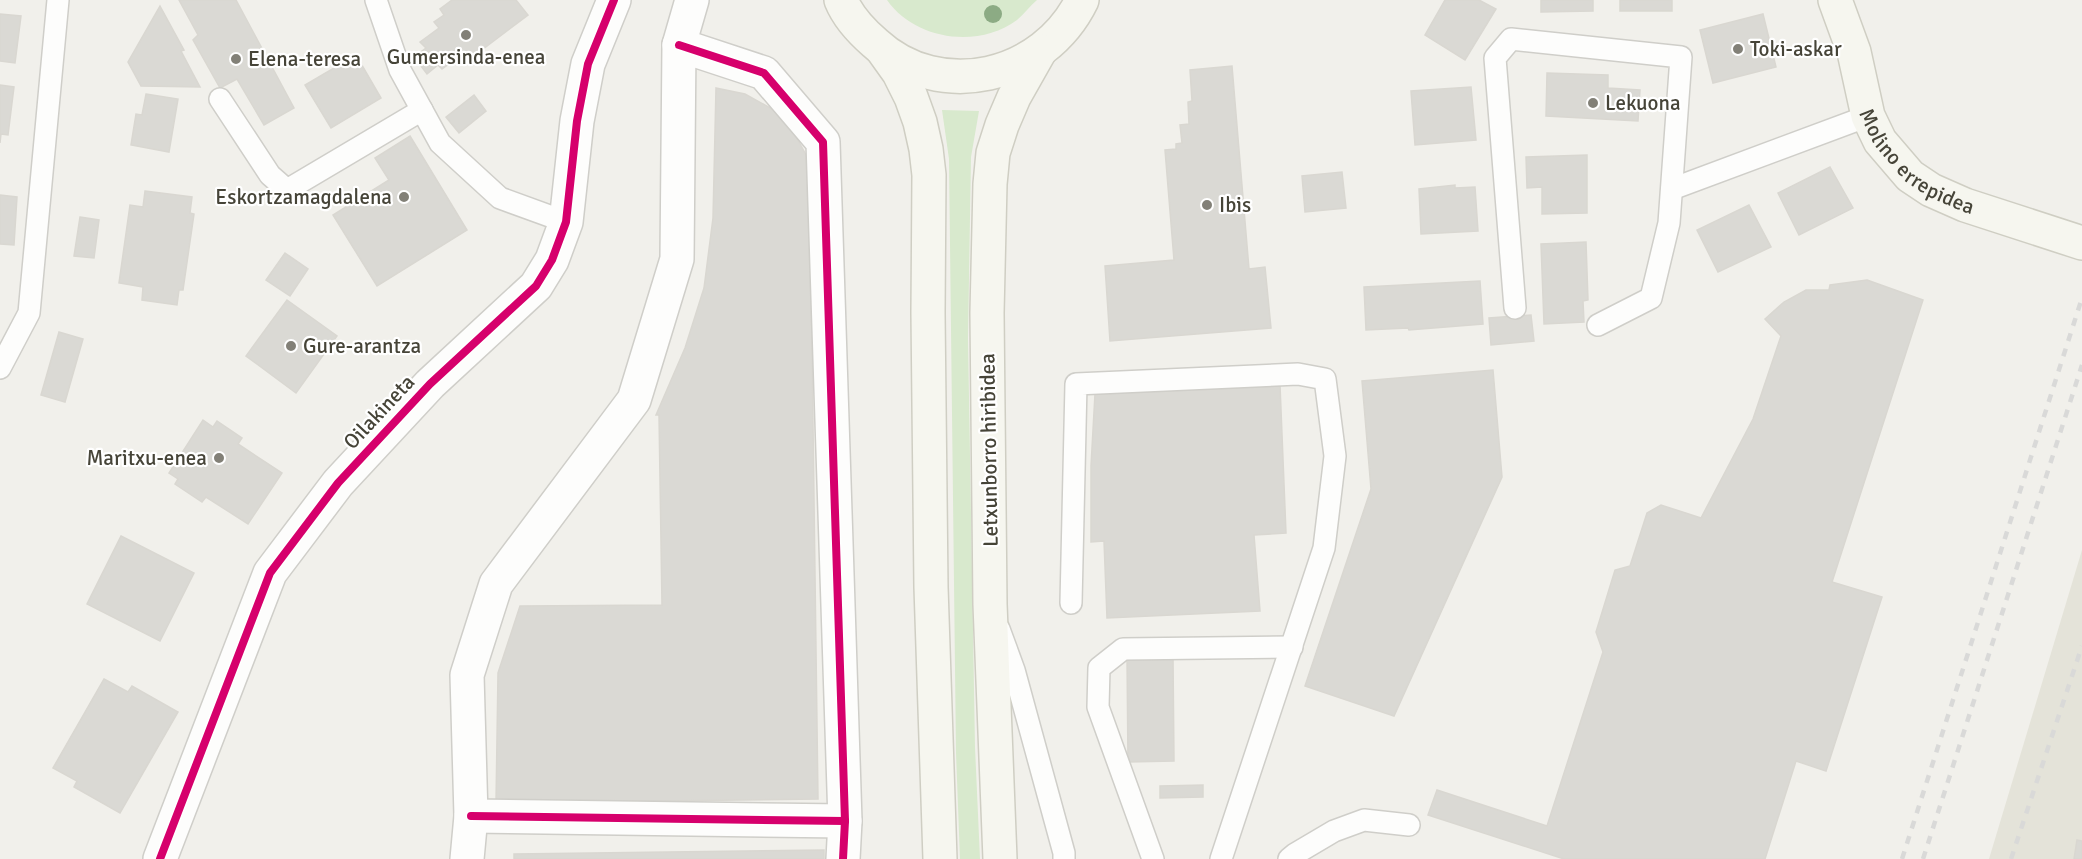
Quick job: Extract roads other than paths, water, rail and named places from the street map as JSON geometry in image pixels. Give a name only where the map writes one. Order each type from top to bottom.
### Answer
[{"type":"main road","points":[[884,52],[913,68],[945,76],[979,76],[1011,67],[1040,51],[1072,19],[1082,0]]},
{"type":"main road","name":"Molino errepidea","points":[[1835,0],[1854,52],[1868,116],[1880,141],[1910,176],[1931,190],[1965,205],[2082,243]]},
{"type":"main road","points":[[840,2],[861,31],[884,52],[899,73],[920,122],[929,176],[931,587],[940,859]]},
{"type":"main road","name":"Letxunborro hiribidea","points":[[1000,859],[990,604],[987,313],[990,184],[993,153],[1002,125],[1014,97],[1040,51]]},
{"type":"street","name":"Oilakineta","points":[[160,859],[270,573],[338,483],[430,384],[536,286],[552,260],[566,222],[577,121],[588,64],[614,0]]},
{"type":"street","points":[[467,859],[471,816],[466,675],[496,584],[634,400],[677,259],[679,45],[692,0]]},
{"type":"street","points":[[679,45],[764,73],[823,142],[845,821],[843,859]]},
{"type":"street","points":[[471,816],[845,821]]},
{"type":"lane","points":[[0,368],[29,312],[58,0]]},
{"type":"lane","points":[[376,0],[400,70],[440,143],[500,198],[566,222]]},
{"type":"lane","points":[[1515,308],[1495,58],[1511,39],[1681,57],[1669,223],[1651,298],[1598,325]]},
{"type":"lane","points":[[220,99],[270,175],[287,190],[422,110]]},
{"type":"lane","points":[[1672,189],[1868,116]]},
{"type":"lane","points":[[1071,603],[1076,384],[1298,374],[1325,379],[1335,456],[1324,548],[1221,859]]},
{"type":"lane","points":[[990,604],[1014,670],[1066,857]]},
{"type":"lane","points":[[1153,859],[1098,707],[1099,668],[1123,648],[1293,647]]},
{"type":"lane","points":[[1289,859],[1334,831],[1364,820],[1409,825]]},
{"type":"railway","points":[[1902,859],[2082,298]]},
{"type":"railway","points":[[1923,859],[2082,365]]},
{"type":"railway","points":[[2011,859],[2082,646]]},
{"type":"place","name":"Gumersinda-enea","points":[[466,35]]},
{"type":"place","name":"Toki-askar","points":[[1738,49]]},
{"type":"place","name":"Elena-teresa","points":[[236,59]]},
{"type":"place","name":"Lekuona","points":[[1593,103]]},
{"type":"place","name":"Eskortzamagdalena","points":[[404,197]]},
{"type":"place","name":"Ibis","points":[[1207,205]]},
{"type":"place","name":"Gure-arantza","points":[[291,346]]},
{"type":"place","name":"Maritxu-enea","points":[[219,458]]}]
